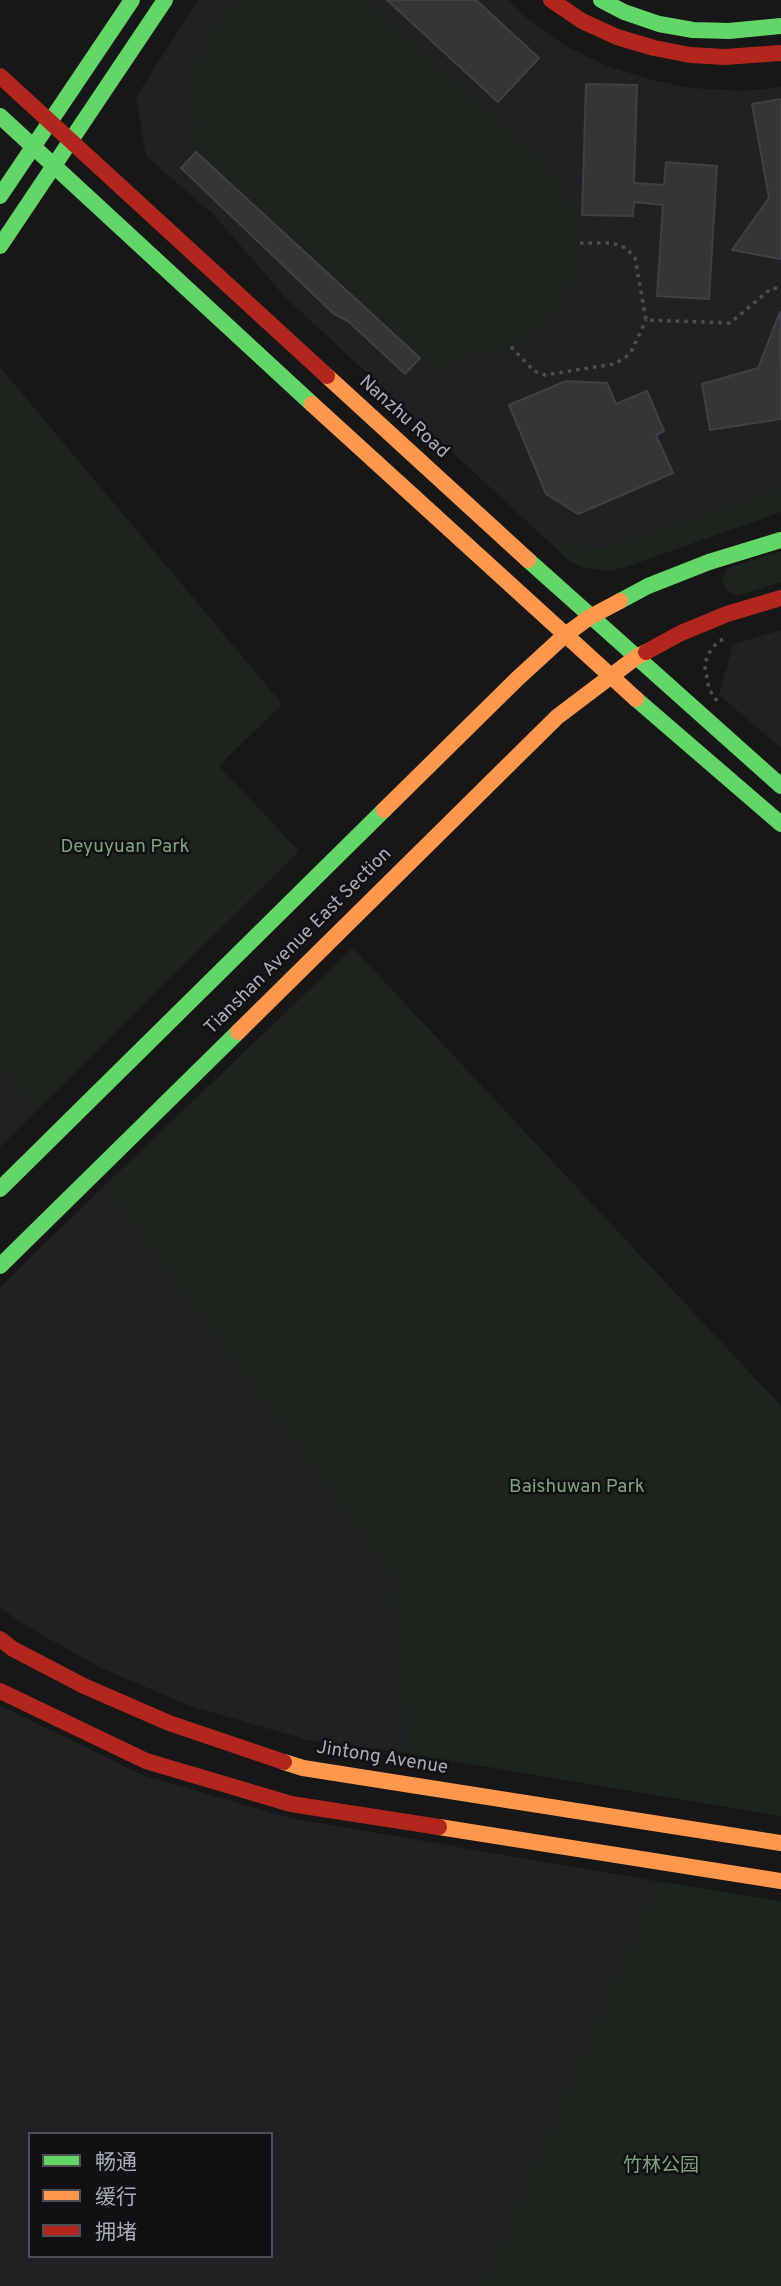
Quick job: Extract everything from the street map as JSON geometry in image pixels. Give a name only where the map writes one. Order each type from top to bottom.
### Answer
[{"type":"main road","points":[[0,196],[132,0]]},
{"type":"main road","points":[[0,246],[165,0]]},
{"type":"main road","points":[[551,0],[582,21],[617,37],[654,48],[690,55],[725,57],[781,52]]},
{"type":"main road","points":[[601,0],[624,12],[659,24],[693,30],[729,31],[781,26]]},
{"type":"main road","name":"Nanzhu Road","points":[[0,76],[635,658],[781,786]]},
{"type":"main road","points":[[0,116],[610,676],[781,824]]},
{"type":"main road","name":"Tianshan Avenue East Section","points":[[0,1189],[517,679],[565,635],[590,617],[648,586],[709,562],[781,540]]},
{"type":"main road","name":"Tianshan Avenue East Section","points":[[0,1266],[557,717],[635,658],[681,633],[781,598]]},
{"type":"main road","name":"Jintong Avenue","points":[[0,1639],[13,1649],[84,1686],[169,1723],[303,1768],[781,1843]]},
{"type":"main road","points":[[0,1691],[146,1762],[290,1804],[781,1881]]},
{"type":"path","points":[[511,347],[534,371],[545,375],[614,364],[632,350],[646,320],[635,258],[626,248],[612,243],[580,243]]},
{"type":"path","points":[[646,320],[730,323],[772,288],[781,289]]},
{"type":"path","points":[[725,708],[709,689],[705,667],[714,646],[734,633]]},
{"type":"shaded area","points":[[198,0],[509,0],[527,18],[566,46],[607,66],[652,80],[692,88],[744,91],[781,87],[781,488],[605,548],[550,543],[285,297],[214,215],[146,156],[136,97]]},
{"type":"shaded area","points":[[781,630],[781,748],[719,695],[733,644]]},
{"type":"shaded area","points":[[0,1067],[35,1112],[0,1147]]},
{"type":"shaded area","points":[[103,1187],[395,1582],[405,1753],[308,1740],[193,1707],[103,1669],[0,1608],[0,1287]]},
{"type":"shaded area","points":[[0,1705],[142,1775],[290,1818],[655,1881],[480,2286],[0,2286]]},
{"type":"green space","points":[[239,0],[367,0],[544,160],[568,191],[575,209],[580,248],[571,287],[550,320],[519,344],[501,351],[464,356],[444,377],[183,138],[195,124],[190,103],[190,80],[200,46],[220,16]]},
{"type":"green space","name":"Deyuyuan Park","points":[[0,367],[282,704],[219,766],[299,851],[35,1112],[0,1067]]},
{"type":"green space","points":[[781,488],[781,512],[623,568],[607,571],[583,567],[571,562],[550,543],[605,548]]},
{"type":"green space","points":[[781,551],[781,582],[737,596],[726,590],[722,579],[727,568]]},
{"type":"green space","name":"Baishuwan Park","points":[[353,948],[781,1406],[781,1816],[405,1753],[395,1582],[103,1187]]},
{"type":"green space","name":"竹林公园","points":[[655,1881],[781,1901],[781,2286],[480,2286]]},
{"type":"building","points":[[387,0],[476,0],[539,58],[498,102]]},
{"type":"building","points":[[586,84],[637,85],[634,183],[664,185],[666,162],[717,166],[709,299],[657,296],[663,205],[634,202],[633,216],[582,215]]},
{"type":"building","points":[[781,99],[781,259],[732,250],[769,198],[752,104]]},
{"type":"building","points":[[196,152],[420,358],[405,374],[348,321],[334,314],[181,168]]},
{"type":"building","points":[[780,312],[781,419],[710,430],[702,384],[758,368]]},
{"type":"building","points":[[566,381],[607,383],[616,404],[647,391],[664,431],[656,435],[673,473],[578,514],[546,494],[509,405]]},
{"type":"traffic: fast","points":[[0,196],[132,0]]},
{"type":"traffic: fast","points":[[0,246],[165,0]]},
{"type":"traffic: fast","points":[[601,0],[624,12],[659,24],[693,30],[729,31],[781,26]]},
{"type":"traffic: fast","points":[[0,116],[312,404]]},
{"type":"traffic: fast","points":[[620,601],[648,586],[709,562],[781,540]]},
{"type":"traffic: fast","points":[[528,560],[781,786]]},
{"type":"traffic: fast","points":[[636,699],[781,824]]},
{"type":"traffic: fast","points":[[0,1189],[384,810]]},
{"type":"traffic: fast","points":[[0,1266],[238,1032]]},
{"type":"traffic: slow","points":[[327,376],[528,560]]},
{"type":"traffic: slow","points":[[312,404],[636,699]]},
{"type":"traffic: slow","points":[[384,810],[565,635],[590,617],[620,601]]},
{"type":"traffic: slow","points":[[238,1032],[557,717],[646,652]]},
{"type":"traffic: slow","points":[[284,1762],[303,1768],[781,1843]]},
{"type":"traffic: slow","points":[[439,1827],[781,1881]]},
{"type":"traffic: jam","points":[[551,0],[582,21],[617,37],[654,48],[690,55],[725,57],[781,53]]},
{"type":"traffic: jam","points":[[0,76],[327,376]]},
{"type":"traffic: jam","points":[[646,652],[681,633],[727,614],[781,598]]},
{"type":"traffic: jam","points":[[0,1639],[13,1649],[84,1686],[169,1723],[284,1762]]},
{"type":"traffic: jam","points":[[0,1691],[146,1761],[291,1804],[439,1827]]}]
